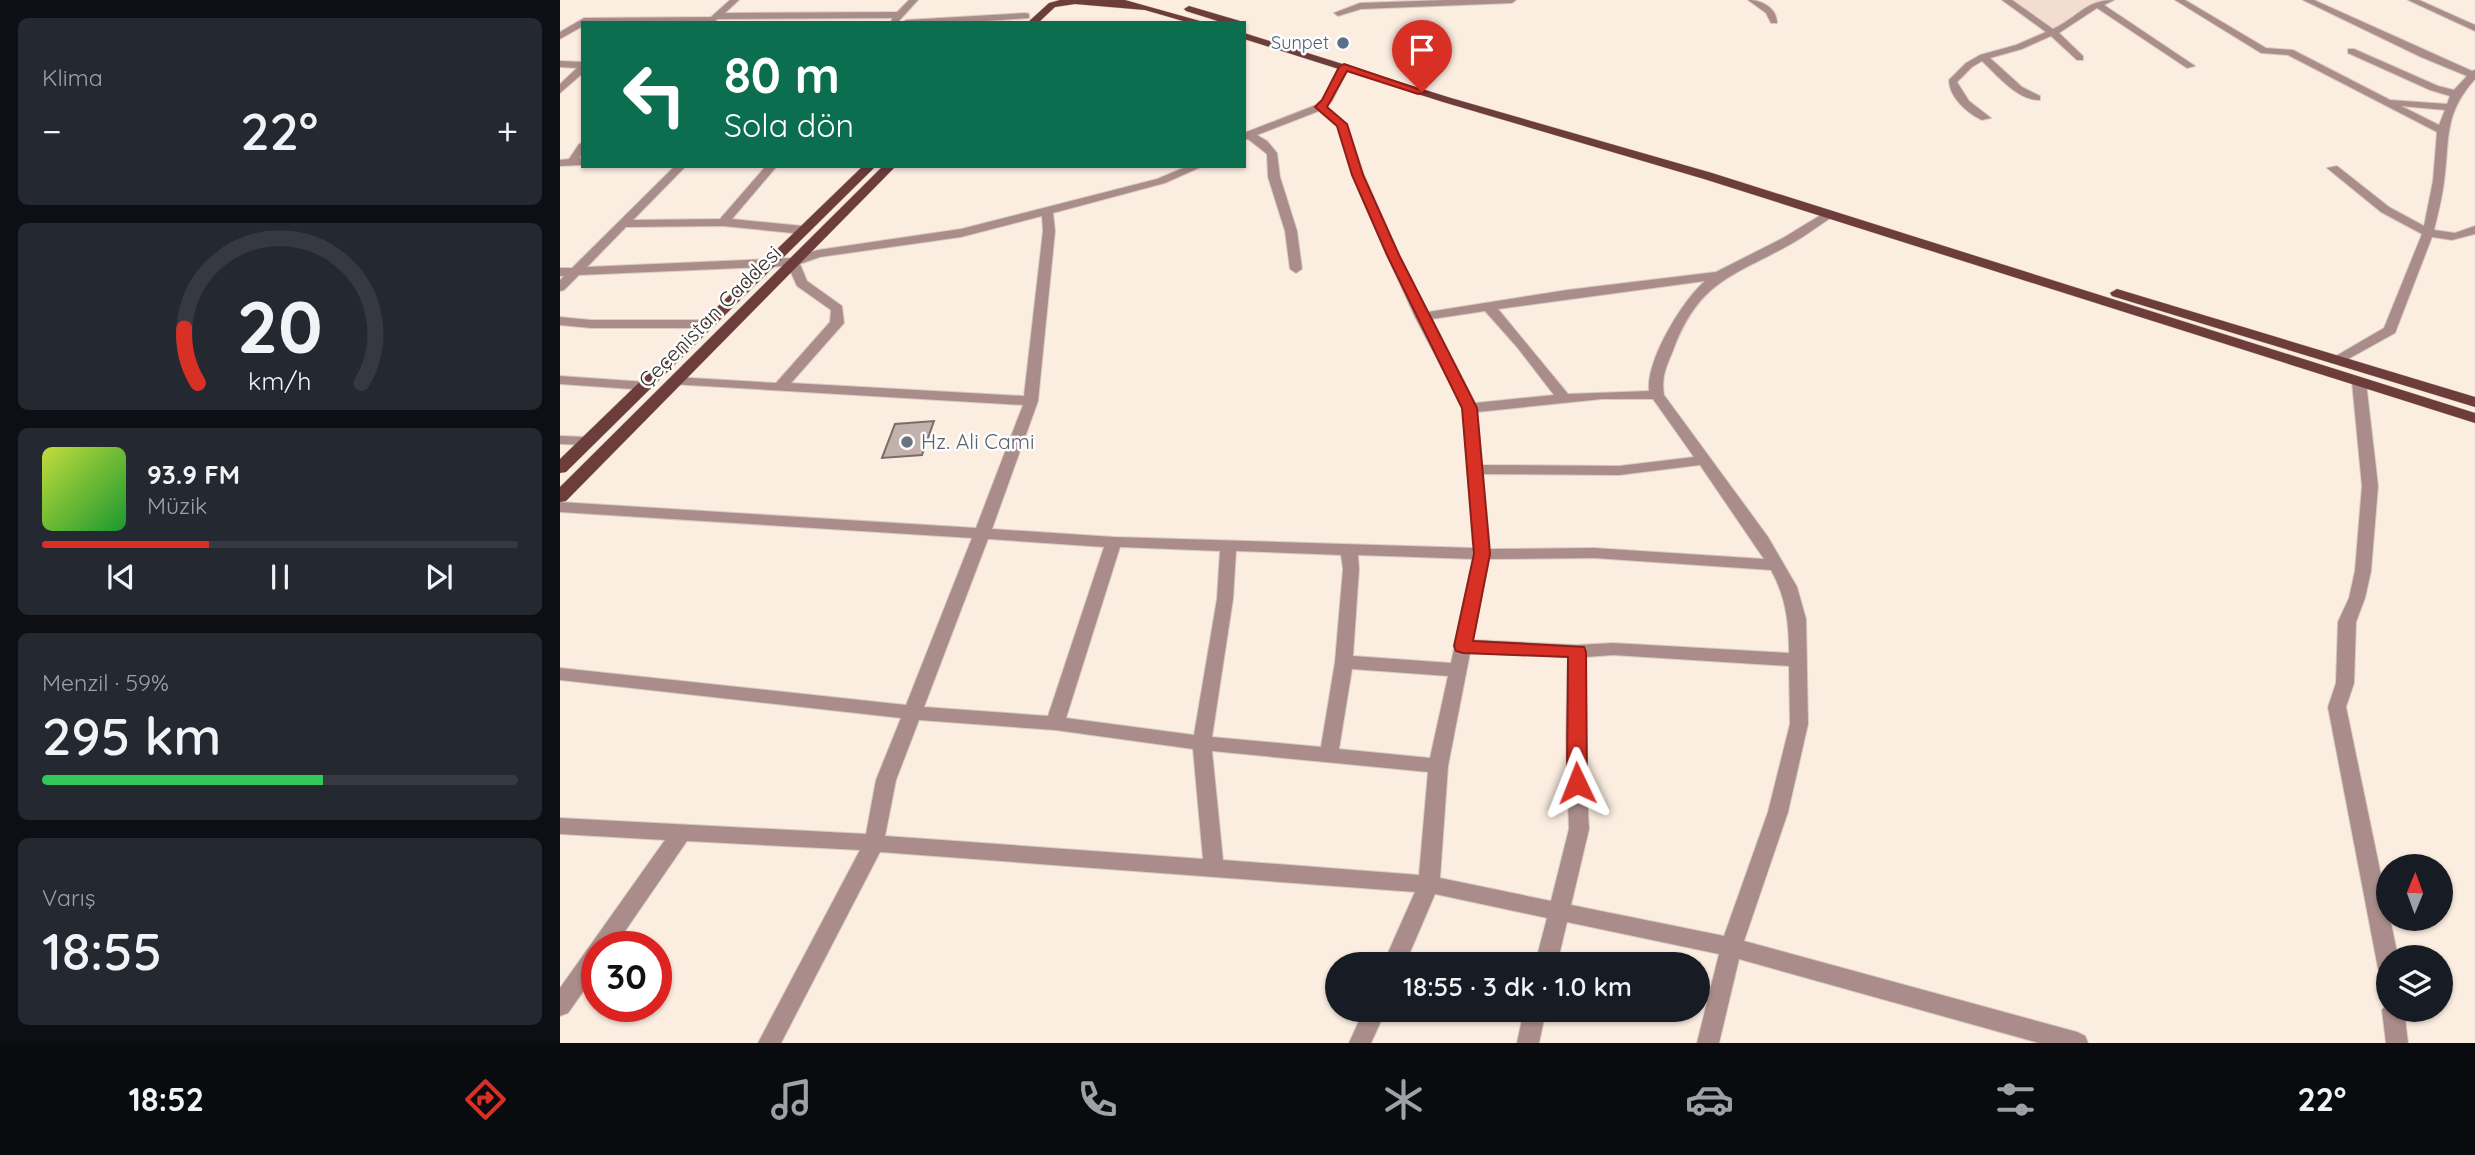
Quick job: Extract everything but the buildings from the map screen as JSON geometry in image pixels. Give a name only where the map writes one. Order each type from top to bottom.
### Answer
[{"type":"main road","points":[[1109,2],[1126,0]]},
{"type":"main road","points":[[1144,0],[1228,21]]},
{"type":"main road","points":[[1026,21],[1052,5],[1070,1],[1146,7],[1195,21]]},
{"type":"main road","points":[[1026,21],[1038,4]]},
{"type":"main road","points":[[1246,26],[2475,402]]},
{"type":"main road","points":[[1246,37],[1708,176],[2475,418]]},
{"type":"main road","name":"Çeçenistan Caddesi","points":[[560,468],[868,168]]},
{"type":"main road","name":"Çeçenistan Caddesi","points":[[560,497],[888,168]]},
{"type":"street","points":[[712,19],[735,0]]},
{"type":"street","points":[[663,21],[895,19],[914,0]]},
{"type":"street","points":[[1338,13],[1360,6],[1512,0]]},
{"type":"street","points":[[1752,0],[1770,12],[1774,21]]},
{"type":"street","points":[[2006,0],[2053,33],[2080,58]]},
{"type":"street","points":[[1986,118],[1965,104],[1952,82],[1969,65],[1983,57],[2020,47],[2053,33],[2110,0]]},
{"type":"street","points":[[2179,0],[2263,51],[2290,52],[2442,131]]},
{"type":"street","points":[[2307,0],[2424,55],[2474,74],[2456,94],[2442,131],[2439,181],[2428,233],[2390,330],[2336,360]]},
{"type":"street","points":[[2412,0],[2475,28]]},
{"type":"street","points":[[2098,5],[2190,66]]},
{"type":"street","points":[[563,32],[581,23]]},
{"type":"street","points":[[2351,51],[2434,88],[2456,94]]},
{"type":"street","points":[[1983,57],[2018,89],[2036,98]]},
{"type":"street","points":[[560,64],[581,66]]},
{"type":"street","points":[[1247,136],[1320,107],[1326,102],[1344,67]]},
{"type":"street","points":[[561,89],[581,68]]},
{"type":"street","points":[[2378,99],[2451,107]]},
{"type":"street","points":[[1320,107],[1342,124],[1358,175],[1422,317],[1469,408],[1475,469],[1482,554],[1438,766],[1429,884],[1399,952]]},
{"type":"street","points":[[1247,136],[1263,143],[1272,153],[1274,177],[1291,231],[1296,269]]},
{"type":"street","points":[[560,163],[578,162]]},
{"type":"street","points":[[560,287],[566,272],[624,223],[679,168]]},
{"type":"street","points":[[723,222],[770,168]]},
{"type":"street","points":[[566,272],[793,262],[818,254],[961,233],[1161,181],[1193,168]]},
{"type":"street","points":[[2333,168],[2374,201],[2428,233],[2460,236],[2475,230]]},
{"type":"street","points":[[769,1043],[874,843],[886,780],[1031,401],[1049,230],[1046,212]]},
{"type":"street","points":[[1708,1043],[1731,947],[1781,800],[1798,724],[1797,619],[1789,587],[1760,537],[1657,395],[1655,379],[1670,341],[1691,304],[1719,276],[1787,241],[1828,215]]},
{"type":"street","points":[[624,223],[723,222],[803,230]]},
{"type":"street","points":[[779,387],[837,323],[836,309],[801,283],[793,262]]},
{"type":"street","points":[[1422,317],[1567,294],[1719,276]]},
{"type":"street","points":[[1490,308],[1522,344],[1564,399]]},
{"type":"street","points":[[560,321],[591,324],[709,324]]},
{"type":"street","points":[[560,380],[646,386]]},
{"type":"street","points":[[676,381],[1031,401]]},
{"type":"street","points":[[2359,382],[2370,486],[2363,571],[2357,598],[2347,622],[2345,683],[2337,707],[2384,945]]},
{"type":"street","points":[[1469,408],[1602,395],[1657,395]]},
{"type":"street","points":[[560,440],[588,441]]},
{"type":"street","points":[[1475,469],[1532,471],[1648,467],[1704,460]]},
{"type":"street","points":[[560,506],[1114,542],[1482,554],[1594,553],[1776,565]]},
{"type":"street","points":[[1055,723],[1114,542]]},
{"type":"street","points":[[1214,868],[1202,743],[1225,599],[1228,545]]},
{"type":"street","points":[[1329,755],[1344,662],[1351,569],[1349,549]]},
{"type":"street","points":[[1463,646],[1577,652],[1613,649],[1799,660]]},
{"type":"street","points":[[1549,952],[1579,829],[1575,737],[1577,652]]},
{"type":"street","points":[[1344,662],[1458,670]]},
{"type":"street","points":[[560,674],[913,713],[1055,723],[1202,743],[1438,766]]},
{"type":"street","points":[[560,826],[874,843],[1429,884],[1731,947],[2077,1043]]},
{"type":"street","points":[[613,931],[682,832]]},
{"type":"street","points":[[560,1006],[581,976]]},
{"type":"street","points":[[1360,1043],[1370,1022]]},
{"type":"street","points":[[1528,1043],[1532,1022]]},
{"type":"street","points":[[2394,1022],[2397,1043]]},
{"type":"shaded area","points":[[2009,0],[2102,0],[2075,13],[2059,29],[2050,28]]},
{"type":"place","name":"Sunpet","points":[[1343,43]]},
{"type":"place","name":"Hz. Ali Cami","points":[[907,442]]},
{"type":"route","points":[[1422,92],[1344,67],[1326,102],[1320,107],[1342,124],[1358,175],[1393,255],[1469,408],[1482,554],[1463,646],[1577,652],[1577,783]]}]
